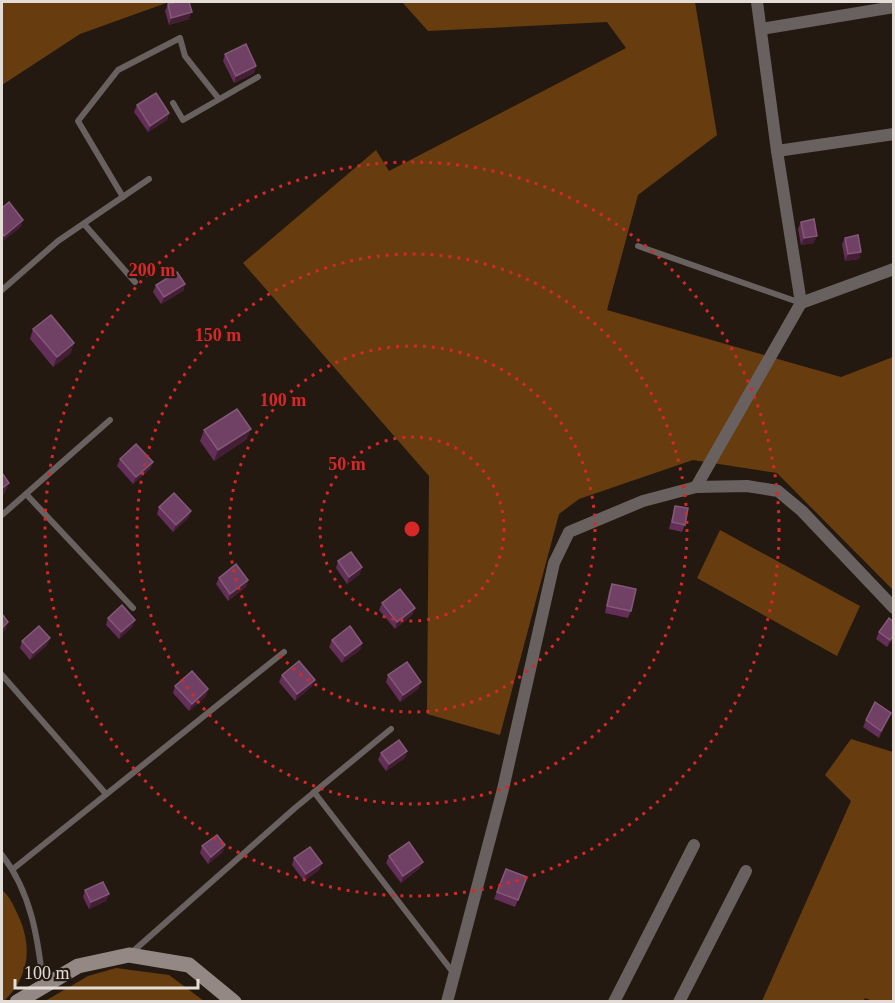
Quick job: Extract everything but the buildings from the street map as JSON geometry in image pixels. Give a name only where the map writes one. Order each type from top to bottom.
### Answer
[{"type":"main road","points":[[17,1002],[43,984],[78,966],[129,955],[189,965],[234,1002]]},
{"type":"street","points":[[696,487],[801,303],[757,2]]},
{"type":"street","points":[[761,29],[894,7]]},
{"type":"street","points":[[777,151],[894,134]]},
{"type":"street","points":[[801,303],[894,269]]},
{"type":"street","points":[[447,1002],[503,789],[554,563],[570,532],[643,501],[696,487],[747,486],[778,491],[802,511],[894,608]]},
{"type":"street","points":[[614,1002],[694,845]]},
{"type":"street","points":[[679,1002],[746,871]]},
{"type":"lane","points":[[123,197],[78,121],[118,70],[180,38],[185,56],[219,99]]},
{"type":"lane","points":[[173,103],[183,120],[258,77]]},
{"type":"lane","points":[[2,291],[58,241],[149,179]]},
{"type":"lane","points":[[84,224],[135,282]]},
{"type":"lane","points":[[638,246],[801,303]]},
{"type":"lane","points":[[2,515],[110,420]]},
{"type":"lane","points":[[27,495],[134,609]]},
{"type":"lane","points":[[13,869],[285,652]]},
{"type":"lane","points":[[2,675],[106,794]]},
{"type":"lane","points":[[129,955],[314,792],[391,729]]},
{"type":"lane","points":[[314,792],[455,975]]},
{"type":"lane","points":[[2,855],[13,869],[30,907],[43,984]]},
{"type":"shaded area","points":[[2,2],[169,2],[80,34],[2,85]]},
{"type":"shaded area","points":[[402,2],[695,2],[717,135],[638,195],[607,310],[841,377],[893,357],[893,590],[777,473],[693,460],[579,499],[559,514],[500,735],[427,714],[429,476],[243,263],[376,150],[389,171],[626,48],[607,22],[428,31]]},
{"type":"shaded area","points":[[720,530],[860,606],[837,656],[697,578]]},
{"type":"shaded area","points":[[851,739],[893,752],[893,1001],[872,1001],[865,998],[863,1002],[762,1001],[851,801],[825,775]]},
{"type":"shaded area","points":[[2,890],[12,903],[22,925],[27,949],[24,971],[19,982],[3,1002]]},
{"type":"shaded area","points":[[116,968],[169,975],[204,1001],[45,1001],[88,976]]}]
